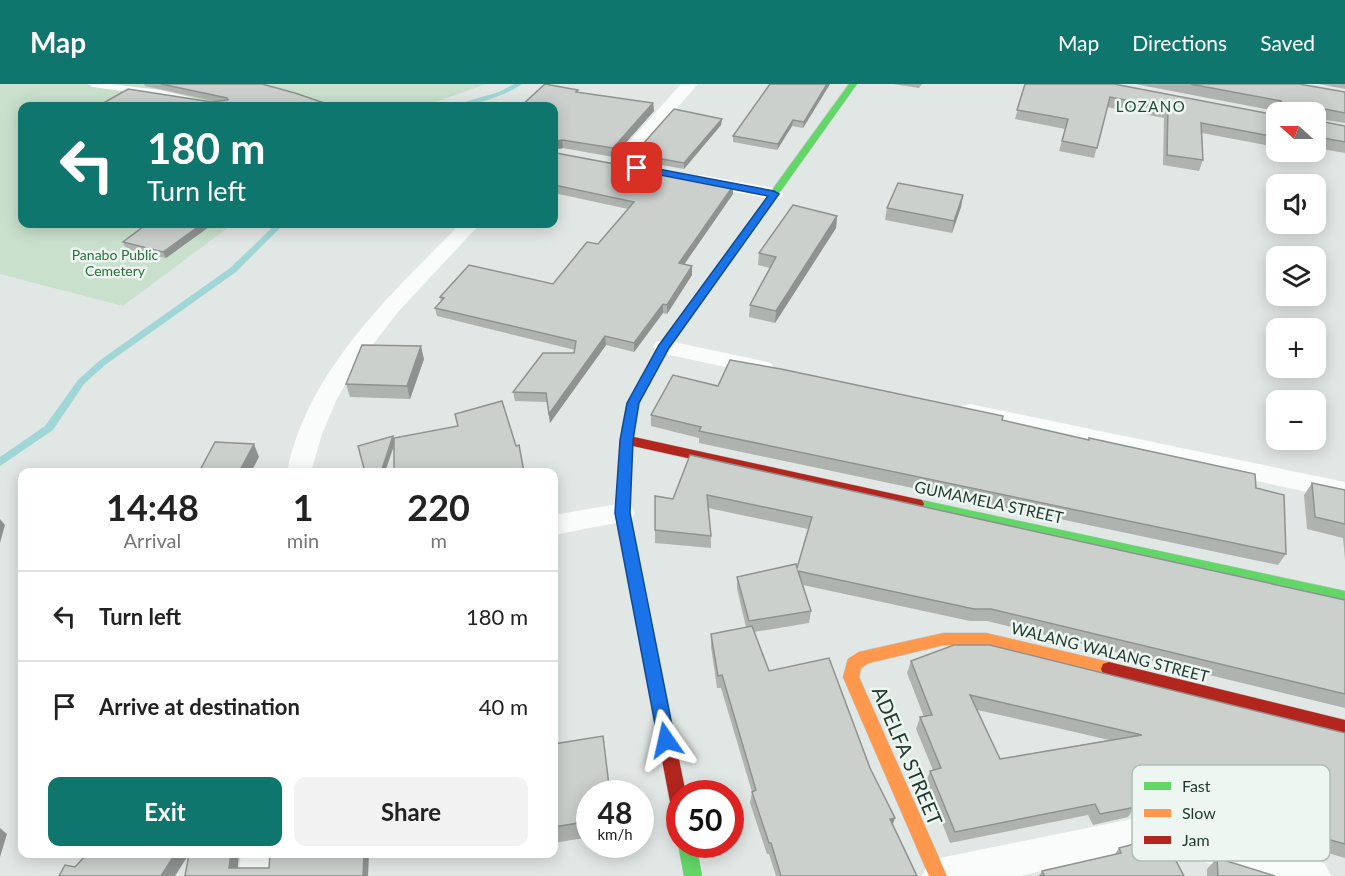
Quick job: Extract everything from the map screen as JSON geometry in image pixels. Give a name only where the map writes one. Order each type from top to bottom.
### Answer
[{"type":"main road","points":[[675,780],[622,513],[626,440],[633,403],[664,347],[853,84]]},
{"type":"main road","name":"GUMAMELA STREET","points":[[626,440],[1345,597]]},
{"type":"main road","name":"WALANG WALANG STREET","points":[[865,657],[944,639],[986,639],[1345,727]]},
{"type":"main road","name":"ADELFA STREET","points":[[865,657],[854,662],[850,668],[852,677],[939,876]]},
{"type":"main road","points":[[690,858],[693,876]]},
{"type":"street","points":[[618,165],[690,84]]},
{"type":"street","points":[[596,161],[639,169]]},
{"type":"street","points":[[682,177],[774,194]]},
{"type":"street","points":[[300,468],[318,411],[354,351],[376,323],[466,228]]},
{"type":"street","points":[[664,347],[791,374]]},
{"type":"street","points":[[952,408],[1345,491]]},
{"type":"street","points":[[558,524],[622,513]]},
{"type":"street","points":[[939,876],[1132,835]]},
{"type":"street","points":[[256,876],[258,858]]},
{"type":"street","points":[[1260,861],[1313,876]]},
{"type":"lane","points":[[92,84],[204,102]]},
{"type":"green space","name":"Panabo Public Cemetery","points":[[0,84],[486,84],[436,102],[18,102],[18,228],[228,228],[123,306],[0,274]]},
{"type":"building","points":[[161,84],[262,84],[321,102],[212,102],[228,100]]},
{"type":"building","points":[[545,84],[578,90],[576,92],[653,103],[613,148],[558,141],[558,102],[525,102]]},
{"type":"building","points":[[770,84],[827,84],[804,122],[793,120],[778,144],[733,136]]},
{"type":"building","points":[[1025,84],[1114,84],[1266,113],[1266,135],[1201,123],[1203,160],[1167,155],[1168,108],[1110,97],[1097,148],[1062,141],[1068,119],[1017,110]]},
{"type":"building","points":[[1190,84],[1299,84],[1345,92],[1345,113],[1326,109],[1326,102],[1281,101]]},
{"type":"building","points":[[128,89],[212,102],[105,102]]},
{"type":"building","points":[[674,109],[722,119],[684,163],[634,154]]},
{"type":"building","points":[[1326,122],[1345,126],[1345,142],[1326,139]]},
{"type":"building","points":[[558,153],[733,186],[679,263],[692,266],[667,305],[663,304],[634,343],[605,336],[549,414],[546,393],[513,392],[543,353],[574,353],[576,341],[435,308],[444,298],[440,297],[469,265],[553,284],[587,242],[598,244],[634,202],[558,186]]},
{"type":"building","points":[[898,183],[963,195],[954,221],[887,208]]},
{"type":"building","points":[[793,205],[837,216],[776,311],[750,305],[776,257],[759,253]]},
{"type":"building","points":[[142,228],[196,228],[163,252],[123,242]]},
{"type":"building","points":[[362,345],[421,346],[407,386],[346,384]]},
{"type":"building","points":[[730,360],[1003,416],[1002,420],[1255,474],[1256,488],[1284,495],[1286,554],[699,431],[701,427],[651,415],[673,375],[718,386]]},
{"type":"building","points":[[502,401],[516,446],[519,445],[523,468],[394,468],[394,438],[458,426],[455,414]]},
{"type":"building","points":[[393,436],[382,468],[364,468],[358,446]]},
{"type":"building","points":[[215,442],[254,444],[241,468],[201,468]]},
{"type":"building","points":[[690,455],[1345,600],[1345,694],[991,609],[974,609],[798,571],[811,611],[749,621],[737,577],[796,564],[797,568],[812,517],[707,495],[711,536],[655,530],[655,496],[673,499]]},
{"type":"building","points":[[1312,483],[1345,490],[1345,524],[1315,517]]},
{"type":"building","points":[[752,626],[769,671],[829,658],[870,768],[895,818],[890,819],[917,876],[781,876],[752,792],[756,790],[722,675],[718,676],[711,634]]},
{"type":"building","points":[[954,645],[990,645],[1345,733],[1345,844],[1330,840],[1330,765],[1132,765],[1132,808],[1100,814],[1095,804],[955,832],[930,771],[941,768],[920,717],[932,715],[911,661]],"holes":[[[970,695],[1142,735],[1000,759]]]},
{"type":"building","points":[[603,736],[608,780],[576,780],[576,823],[558,826],[558,743]]},
{"type":"building","points":[[1132,844],[1132,861],[1176,861],[1184,876],[1039,876],[1044,875],[1042,871],[1121,853],[1119,848]]},
{"type":"building","points":[[83,858],[172,858],[161,876],[59,876],[65,865],[75,867]]},
{"type":"building","points":[[188,858],[230,858],[229,868],[269,868],[270,858],[364,858],[363,876],[185,876]]},
{"type":"building","points":[[1217,861],[1227,861],[1275,876],[1218,876]]},
{"type":"waterway","points":[[468,102],[501,93],[519,84]]},
{"type":"waterway","points":[[0,462],[49,428],[81,382],[102,363],[233,270],[276,228]]},
{"type":"traffic: fast","points":[[628,427],[633,403],[664,347],[853,84]]},
{"type":"traffic: fast","points":[[917,504],[1345,597]]},
{"type":"traffic: fast","points":[[690,858],[693,876]]},
{"type":"traffic: slow","points":[[938,876],[851,677],[854,664],[865,657],[944,639],[986,639],[1109,669]]},
{"type":"traffic: jam","points":[[628,427],[622,513],[675,780]]},
{"type":"traffic: jam","points":[[626,440],[917,504]]},
{"type":"traffic: jam","points":[[1109,669],[1345,727]]},
{"type":"district","name":"LOZANO","points":[[1151,107]]},
{"type":"route","points":[[637,168],[774,194],[664,347],[633,403],[626,440],[622,513],[666,740]]}]
